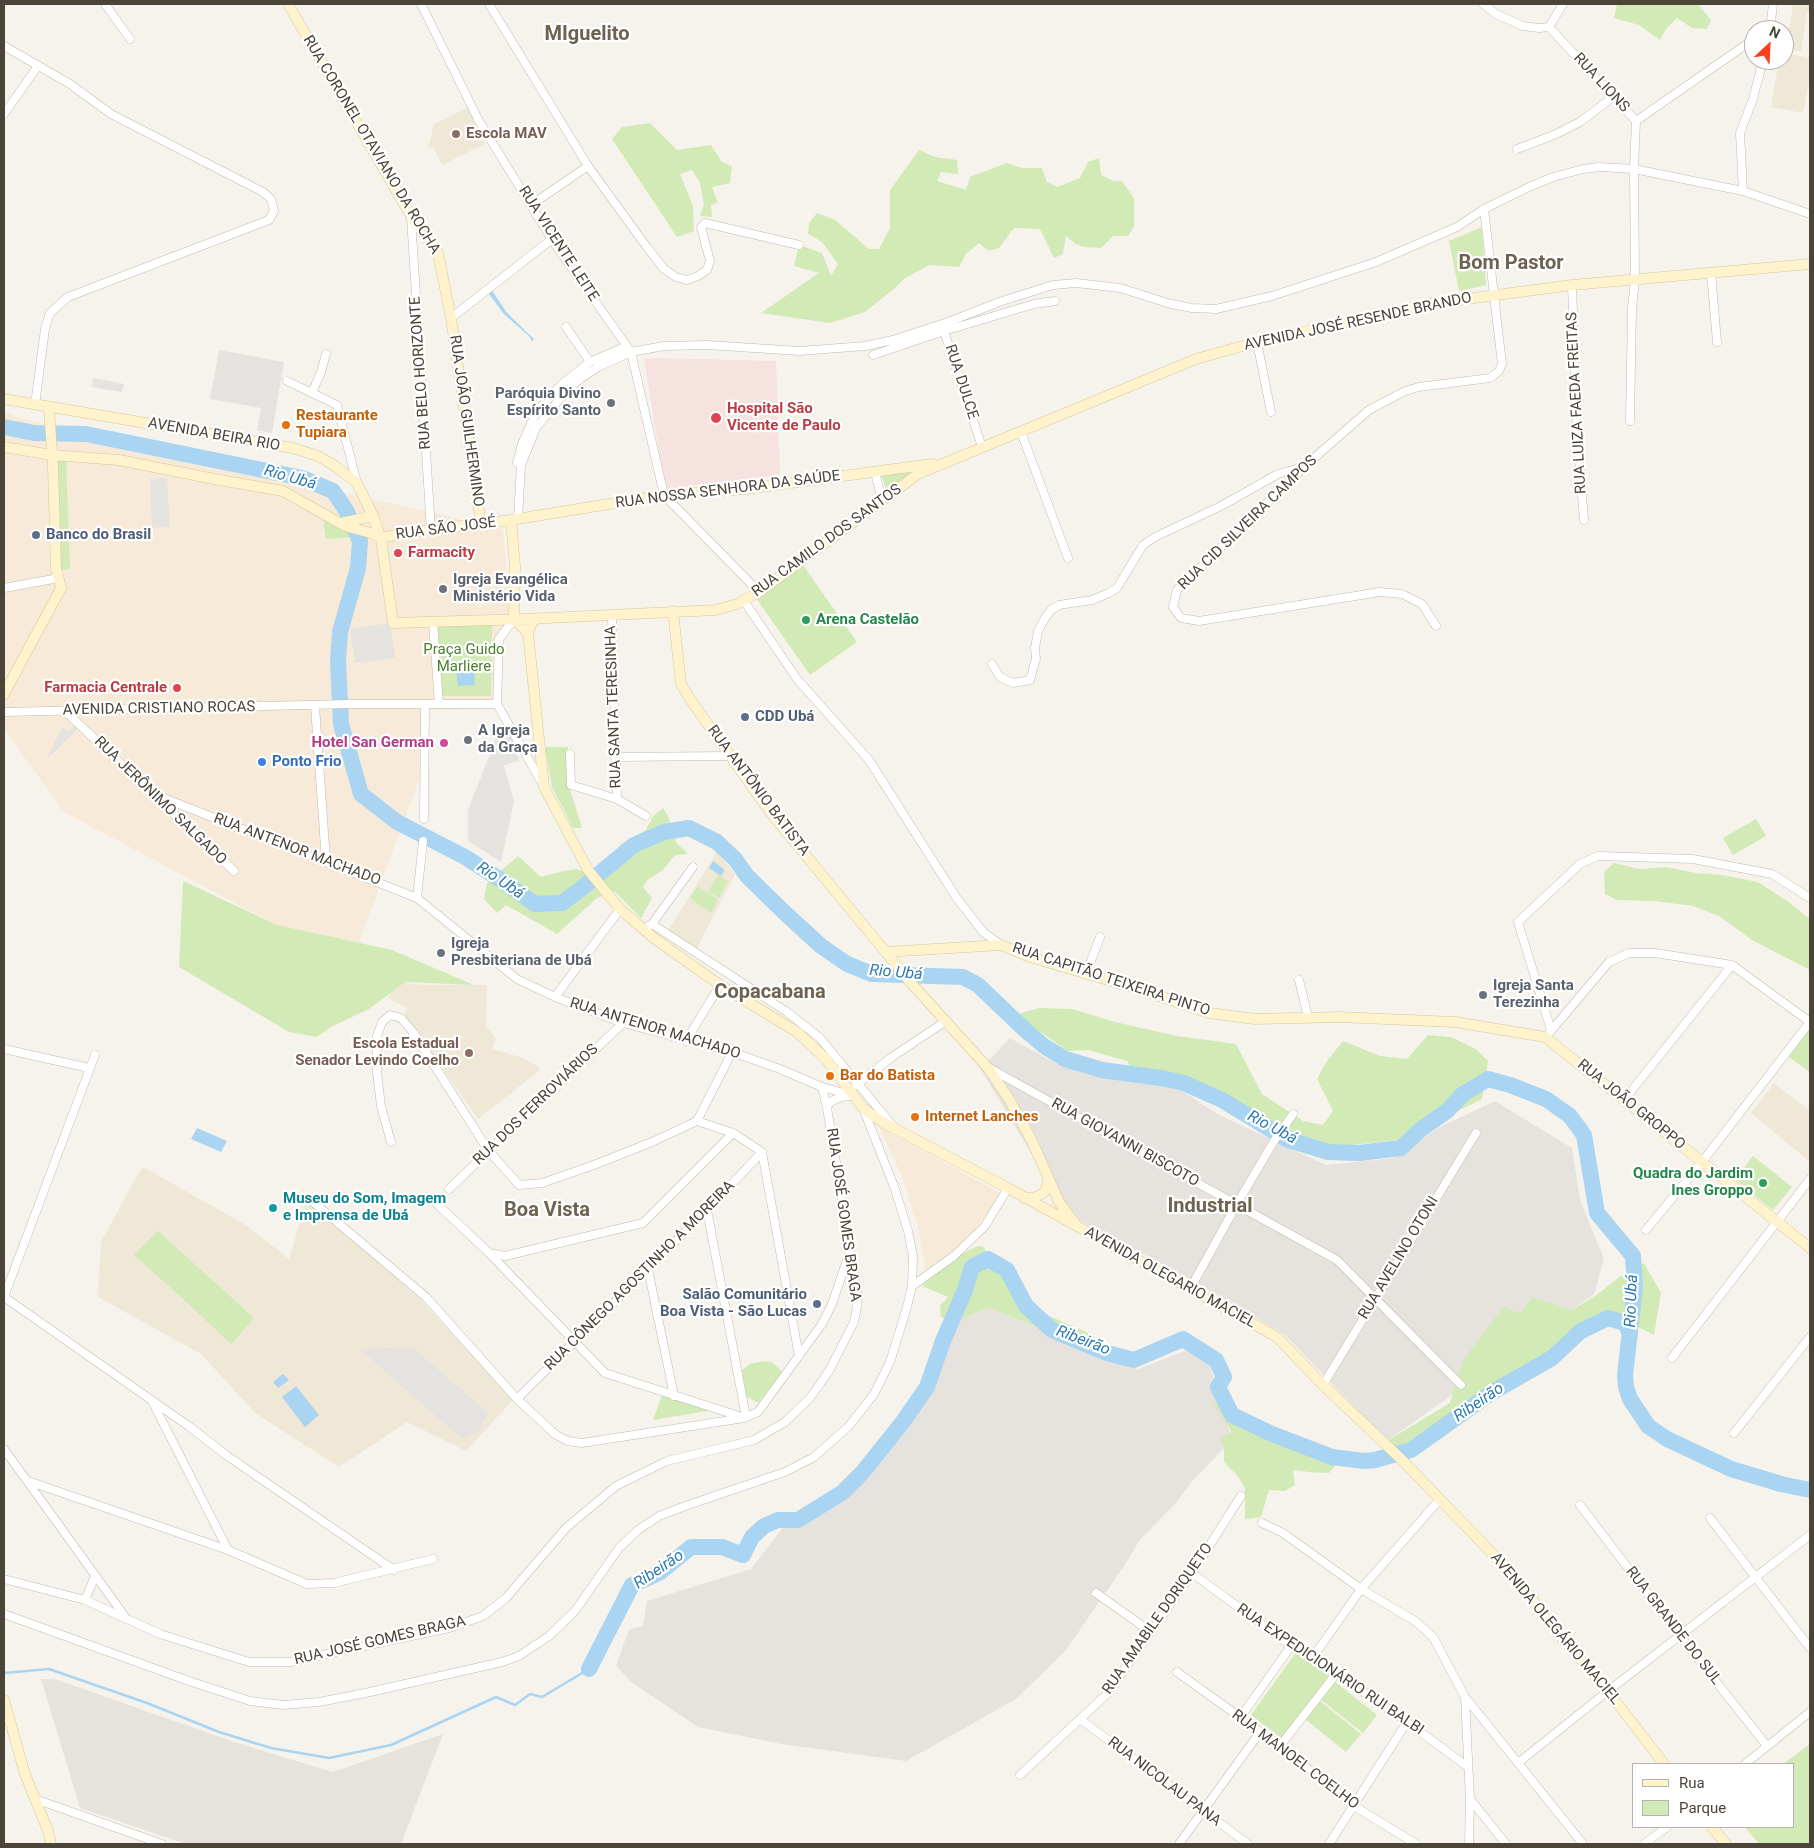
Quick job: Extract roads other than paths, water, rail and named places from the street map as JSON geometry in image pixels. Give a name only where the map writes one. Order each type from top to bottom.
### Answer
[{"type":"main road","name":"RUA CORONEL OTAVIANO DA ROCHA","points":[[288,4],[411,216],[438,253],[451,318]]},
{"type":"main road","name":"AVENIDA JOSÉ RESENDE BRANDO","points":[[983,447],[1196,359],[1257,342],[1429,304],[1572,285],[1810,264]]},
{"type":"main road","name":"RUA JOÃO GUILHERMINO","points":[[451,318],[481,524]]},
{"type":"main road","name":"AVENIDA BEIRA RIO","points":[[4,399],[293,448],[318,456],[357,483],[373,516],[380,538],[393,623],[433,622]]},
{"type":"main road","points":[[4,694],[7,681],[61,588],[56,568],[49,408]]},
{"type":"main road","name":"RUA CAMILO DOS SANTOS","points":[[433,622],[716,610],[744,601],[759,592],[918,474],[983,447]]},
{"type":"main road","points":[[4,448],[52,455],[120,460],[284,491],[343,524],[374,534],[380,538]]},
{"type":"main road","name":"RUA NOSSA SENHORA DA SAÚDE","points":[[515,520],[664,495],[746,489],[945,462]]},
{"type":"main road","points":[[343,524],[373,516]]},
{"type":"main road","name":"RUA SÃO JOSÉ","points":[[380,538],[515,520]]},
{"type":"main road","points":[[515,520],[514,619],[528,633]]},
{"type":"main road","name":"RUA ANTÔNIO BATISTA","points":[[674,611],[682,684],[729,756],[770,812],[885,952],[988,1068],[1009,1098],[1032,1141],[1048,1181],[1078,1227]]},
{"type":"main road","points":[[536,619],[532,622],[528,633],[544,787]]},
{"type":"main road","name":"AVENIDA OLEGARIO MACIEL","points":[[544,787],[588,870],[620,909],[648,926],[655,939],[720,985],[797,1032],[825,1058],[863,1108],[882,1122],[1008,1188],[1277,1337],[1323,1385],[1440,1499]]},
{"type":"main road","name":"RUA CAPITÃO TEIXEIRA PINTO","points":[[885,952],[1001,945],[1027,956],[1209,1013],[1255,1018],[1339,1016],[1455,1022],[1548,1033]]},
{"type":"main road","name":"RUA JOÃO GROPPO","points":[[1548,1033],[1624,1100],[1810,1248]]},
{"type":"main road","points":[[1024,1198],[1034,1198],[1043,1193],[1046,1190],[1048,1181]]},
{"type":"main road","name":"AVENIDA OLEGÁRIO MACIEL","points":[[1440,1499],[1516,1578],[1556,1631],[1608,1691],[1663,1763]]},
{"type":"main road","points":[[4,1700],[8,1728],[48,1831],[51,1844]]},
{"type":"main road","points":[[1713,1828],[1726,1844]]},
{"type":"street","points":[[105,4],[130,38]]},
{"type":"street","name":"RUA VICENTE LEITE","points":[[421,4],[479,120],[552,239],[629,349],[664,495]]},
{"type":"street","points":[[489,4],[588,166],[664,269],[676,278],[687,280],[707,270],[710,261],[701,227],[705,223],[799,245]]},
{"type":"street","points":[[1483,4],[1496,14],[1524,26],[1539,28],[1549,27],[1562,4]]},
{"type":"street","points":[[1770,20],[1773,4]]},
{"type":"street","name":"RUA LIONS","points":[[1549,27],[1636,122],[1634,169],[1635,279],[1632,308],[1630,421]]},
{"type":"street","points":[[4,46],[70,84],[111,114],[263,192],[271,199],[274,211],[269,220],[68,297],[50,313],[45,330],[35,405]]},
{"type":"street","points":[[1636,122],[1744,46]]},
{"type":"street","points":[[4,114],[38,66]]},
{"type":"street","points":[[1743,191],[1740,133],[1753,100],[1760,70]]},
{"type":"street","points":[[1517,149],[1554,135],[1580,122],[1613,97]]},
{"type":"street","points":[[531,205],[588,166]]},
{"type":"street","points":[[942,328],[1002,301],[1054,285],[1076,283],[1120,288],[1171,304],[1216,309],[1272,296],[1376,262],[1439,236],[1457,227],[1484,209],[1553,177],[1583,169],[1600,167],[1634,169],[1743,191],[1810,214]]},
{"type":"street","points":[[1484,209],[1495,295]]},
{"type":"street","name":"RUA BELO HORIZONTE","points":[[411,216],[431,530]]},
{"type":"street","points":[[451,318],[552,239]]},
{"type":"street","points":[[1711,272],[1717,342]]},
{"type":"street","name":"RUA LUIZA FAEDA FREITAS","points":[[1572,285],[1576,415],[1584,520]]},
{"type":"street","name":"RUA CID SILVEIRA CAMPOS","points":[[1436,626],[1422,604],[1402,594],[1380,592],[1199,621],[1181,618],[1173,607],[1177,590],[1305,466],[1368,410],[1390,398],[1419,387],[1490,378],[1499,371],[1502,364],[1495,295]]},
{"type":"street","points":[[518,500],[516,469],[522,444],[532,419],[561,385],[590,362],[629,349],[673,345],[707,345],[800,351],[865,346],[1034,304],[1055,301]]},
{"type":"street","points":[[566,327],[590,362]]},
{"type":"street","name":"RUA DULCE","points":[[873,356],[942,328],[983,447]]},
{"type":"street","points":[[1257,342],[1271,412]]},
{"type":"street","points":[[515,520],[521,465],[536,428],[566,391],[580,379],[629,349]]},
{"type":"street","points":[[312,393],[326,354]]},
{"type":"street","points":[[287,381],[337,405],[357,483]]},
{"type":"street","points":[[1021,432],[1068,558]]},
{"type":"street","points":[[992,664],[1000,677],[1013,683],[1030,680],[1036,659],[1035,648],[1038,631],[1051,610],[1059,605],[1092,600],[1109,593],[1116,588],[1144,545],[1155,537],[1221,506],[1278,474],[1305,466]]},
{"type":"street","points":[[875,472],[882,501]]},
{"type":"street","points":[[664,495],[759,592]]},
{"type":"street","points":[[4,588],[59,578]]},
{"type":"street","points":[[744,601],[797,679],[869,760],[956,897],[983,932],[1001,945]]},
{"type":"street","name":"RUA SANTA TERESINHA","points":[[612,615],[616,799]]},
{"type":"street","points":[[514,619],[499,639],[497,704],[544,787]]},
{"type":"street","points":[[433,622],[439,704]]},
{"type":"street","points":[[424,819],[425,704],[497,704]]},
{"type":"street","name":"AVENIDA CRISTIANO ROCAS","points":[[4,712],[425,704]]},
{"type":"street","points":[[315,706],[326,861]]},
{"type":"street","name":"RUA JERÔNIMO SALGADO","points":[[65,711],[234,872]]},
{"type":"street","points":[[570,754],[571,785],[616,799],[646,816]]},
{"type":"street","points":[[615,757],[729,756]]},
{"type":"street","name":"RUA ANTENOR MACHADO","points":[[151,793],[417,898],[517,979],[555,997],[623,1022],[686,1041],[732,1052],[780,1069],[822,1087],[851,1094]]},
{"type":"street","points":[[417,898],[423,841]]},
{"type":"street","points":[[1548,1033],[1518,922],[1580,864],[1598,856],[1693,859],[1772,874],[1810,898]]},
{"type":"street","points":[[693,867],[648,926],[787,1012],[820,1038],[895,1129]]},
{"type":"street","points":[[555,997],[620,909]]},
{"type":"street","points":[[1086,974],[1100,937]]},
{"type":"street","points":[[1548,1033],[1609,962],[1629,954],[1655,953],[1732,964],[1810,1022],[1702,1162],[1646,1230]]},
{"type":"street","points":[[1624,1100],[1732,964]]},
{"type":"street","points":[[1299,980],[1308,1017]]},
{"type":"street","points":[[686,1041],[720,985]]},
{"type":"street","points":[[391,1142],[382,1106],[377,1063],[377,1036],[382,1022],[390,1015],[401,1018],[414,1032],[488,1150],[519,1185],[542,1182],[594,1165],[652,1142],[697,1121],[732,1052]]},
{"type":"street","points":[[828,1108],[829,1103],[851,1094],[854,1086],[892,1057],[946,1021]]},
{"type":"street","name":"RUA DOS FERROVIÁRIOS","points":[[450,1189],[488,1150],[623,1022]]},
{"type":"street","points":[[4,1050],[89,1068]]},
{"type":"street","points":[[95,1055],[4,1297],[226,1455],[394,1570]]},
{"type":"street","name":"RUA GIOVANNI BISCOTO","points":[[988,1068],[1337,1260],[1461,1385]]},
{"type":"street","points":[[1009,1098],[1007,1093],[1010,1089],[1022,1086]]},
{"type":"street","name":"RUA JOSÉ GOMES BRAGA","points":[[4,1579],[85,1600],[160,1634],[249,1662],[290,1662],[449,1628],[483,1616],[506,1598],[566,1528],[616,1486],[667,1461],[754,1440],[785,1422],[810,1398],[829,1371],[854,1322],[857,1307],[857,1290],[828,1108],[822,1087]]},
{"type":"street","points":[[4,1614],[189,1682],[250,1701],[283,1705],[319,1702],[502,1662],[519,1656],[549,1636],[575,1612],[619,1548],[638,1530],[659,1516],[785,1472],[814,1457],[850,1426],[874,1394],[890,1362],[912,1286],[913,1257],[908,1231],[895,1189],[863,1108]]},
{"type":"street","points":[[1190,1288],[1237,1204],[1292,1114]]},
{"type":"street","points":[[697,1121],[733,1134],[762,1152],[799,1356]]},
{"type":"street","name":"RUA AVELINO OTONI","points":[[1323,1385],[1476,1133]]},
{"type":"street","points":[[489,1253],[505,1256],[643,1222],[733,1134]]},
{"type":"street","name":"RUA CÔNEGO AGOSTINHO A MOREIRA","points":[[518,1399],[707,1210],[762,1152]]},
{"type":"street","points":[[1672,1358],[1810,1179]]},
{"type":"street","points":[[912,1286],[954,1256],[985,1226],[1008,1188]]},
{"type":"street","points":[[312,1201],[426,1296],[518,1399],[556,1434],[568,1442],[582,1443],[745,1418],[758,1412],[822,1324],[832,1304],[850,1252]]},
{"type":"street","points":[[436,1203],[489,1253],[605,1373],[745,1418]]},
{"type":"street","points":[[707,1210],[745,1418]]},
{"type":"street","points":[[648,1269],[674,1396]]},
{"type":"street","points":[[1734,1433],[1810,1337]]},
{"type":"street","points":[[152,1401],[228,1550]]},
{"type":"street","points":[[4,1450],[126,1618]]},
{"type":"street","points":[[28,1481],[228,1550],[307,1584],[334,1583],[394,1570],[433,1559]]},
{"type":"street","name":"RUA AMABILE DORIQUETO","points":[[1020,1775],[1108,1693],[1192,1573],[1241,1496]]},
{"type":"street","points":[[1313,1657],[1361,1590],[1440,1499]]},
{"type":"street","name":"RUA GRANDE DO SUL","points":[[1580,1505],[1767,1746]]},
{"type":"street","points":[[1710,1518],[1810,1648]]},
{"type":"street","points":[[1262,1523],[1283,1532],[1361,1590],[1415,1621],[1433,1637],[1465,1697],[1583,1844]]},
{"type":"street","points":[[1518,1762],[1810,1535]]},
{"type":"street","name":"RUA EXPEDICIONÁRIO RUI BALBI","points":[[1192,1573],[1291,1646],[1313,1657],[1468,1767]]},
{"type":"street","points":[[85,1600],[96,1576]]},
{"type":"street","points":[[1096,1593],[1151,1632]]},
{"type":"street","points":[[1240,1718],[1291,1646]]},
{"type":"street","name":"RUA MANOEL COELHO","points":[[1177,1672],[1280,1746],[1354,1806],[1416,1844]]},
{"type":"street","points":[[1280,1746],[1336,1674]]},
{"type":"street","points":[[1465,1697],[1470,1799],[1469,1844]]},
{"type":"street","points":[[1746,1763],[1810,1712]]},
{"type":"street","name":"RUA NICOLAU PANA","points":[[1080,1719],[1248,1844]]},
{"type":"street","points":[[1328,1844],[1407,1722]]},
{"type":"street","points":[[1179,1844],[1260,1732]]},
{"type":"street","points":[[35,1799],[162,1844]]},
{"type":"street","points":[[1470,1799],[1506,1844]]},
{"type":"street","points":[[1644,1844],[1666,1828]]},
{"type":"water","points":[[491,289],[507,313],[534,339],[532,341],[529,336],[504,314],[489,294]]},
{"type":"water","points":[[474,666],[475,685],[458,686],[456,668]]},
{"type":"water","points":[[713,861],[725,870],[721,876],[709,868]]},
{"type":"water","points":[[197,1128],[227,1141],[221,1152],[191,1139]]},
{"type":"water","points":[[283,1374],[289,1380],[278,1388],[273,1382]]},
{"type":"water","points":[[296,1386],[319,1415],[305,1427],[282,1397]]},
{"type":"waterway","name":"Rio Ubá","points":[[4,427],[34,433],[86,434],[302,478],[333,491],[346,510],[360,541],[358,568],[340,632],[338,661],[341,724],[361,794],[397,822],[465,857],[535,904],[562,903],[634,845],[664,832],[689,828],[717,842],[735,859],[747,876],[786,914],[821,946],[847,964],[872,974],[963,977],[978,985],[1025,1030],[1044,1046],[1065,1059],[1102,1070],[1184,1083],[1222,1100],[1286,1139],[1328,1152],[1359,1153],[1401,1148],[1420,1130],[1447,1111],[1463,1094],[1488,1079],[1546,1099],[1570,1116],[1584,1135],[1597,1213],[1633,1256],[1635,1287],[1625,1375],[1626,1387],[1630,1399],[1648,1426],[1667,1439],[1731,1469],[1781,1484],[1810,1490]]},
{"type":"waterway","name":"Ribeirão","points":[[589,1669],[632,1585],[659,1573],[691,1547],[722,1547],[743,1555],[752,1537],[764,1526],[778,1520],[798,1520],[843,1492],[862,1473],[902,1423],[927,1387],[943,1341],[965,1290],[972,1267],[988,1259],[1007,1270],[1026,1306],[1052,1330],[1107,1353],[1134,1360],[1183,1339],[1216,1360],[1224,1377],[1218,1387],[1232,1415],[1272,1434],[1332,1457],[1364,1461],[1375,1460],[1411,1450],[1491,1393],[1552,1358],[1581,1331],[1608,1318],[1625,1323],[1630,1334]]},
{"type":"waterway","points":[[4,1673],[49,1669],[147,1703],[219,1732],[271,1748],[329,1758],[391,1745],[496,1697],[515,1705],[530,1694],[542,1697],[589,1669]]},
{"type":"place","name":"Escola MAV","points":[[456,134]]},
{"type":"place","name":"Paróquia Divino Espírito Santo","points":[[611,403]]},
{"type":"place","name":"Hospital São Vicente de Paulo","points":[[716,418]]},
{"type":"place","name":"Restaurante Tupiara","points":[[286,425]]},
{"type":"place","name":"Banco do Brasil","points":[[36,535]]},
{"type":"place","name":"Farmacity","points":[[398,553]]},
{"type":"place","name":"Igreja Evangélica Ministério Vida","points":[[443,589]]},
{"type":"place","name":"Arena Castelão","points":[[806,620]]},
{"type":"place","name":"Farmacia Centrale","points":[[177,688]]},
{"type":"place","name":"CDD Ubá","points":[[745,717]]},
{"type":"place","name":"A Igreja da Graça","points":[[468,740]]},
{"type":"place","name":"Hotel San German","points":[[444,743]]},
{"type":"place","name":"Ponto Frio","points":[[262,762]]},
{"type":"place","name":"Igreja Presbiteriana de Ubá","points":[[441,953]]},
{"type":"place","name":"Igreja Santa Terezinha","points":[[1483,995]]},
{"type":"place","name":"Escola Estadual Senador Levindo Coelho","points":[[469,1053]]},
{"type":"place","name":"Bar do Batista","points":[[830,1076]]},
{"type":"place","name":"Internet Lanches","points":[[915,1117]]},
{"type":"place","name":"Quadra do Jardim Ines Groppo","points":[[1763,1183]]},
{"type":"place","name":"Museu do Som, Imagem e Imprensa de Ubá","points":[[273,1208]]},
{"type":"place","name":"Salão Comunitário Boa Vista - São Lucas","points":[[817,1304]]},
{"type":"district","name":"MIguelito","points":[[587,35]]},
{"type":"district","name":"Bom Pastor","points":[[1511,264]]},
{"type":"district","name":"Copacabana","points":[[770,993]]},
{"type":"district","name":"Industrial","points":[[1210,1207]]},
{"type":"district","name":"Boa Vista","points":[[547,1211]]},
{"type":"park label","name":"Praça Guido Marliere","points":[[464,658]]}]
